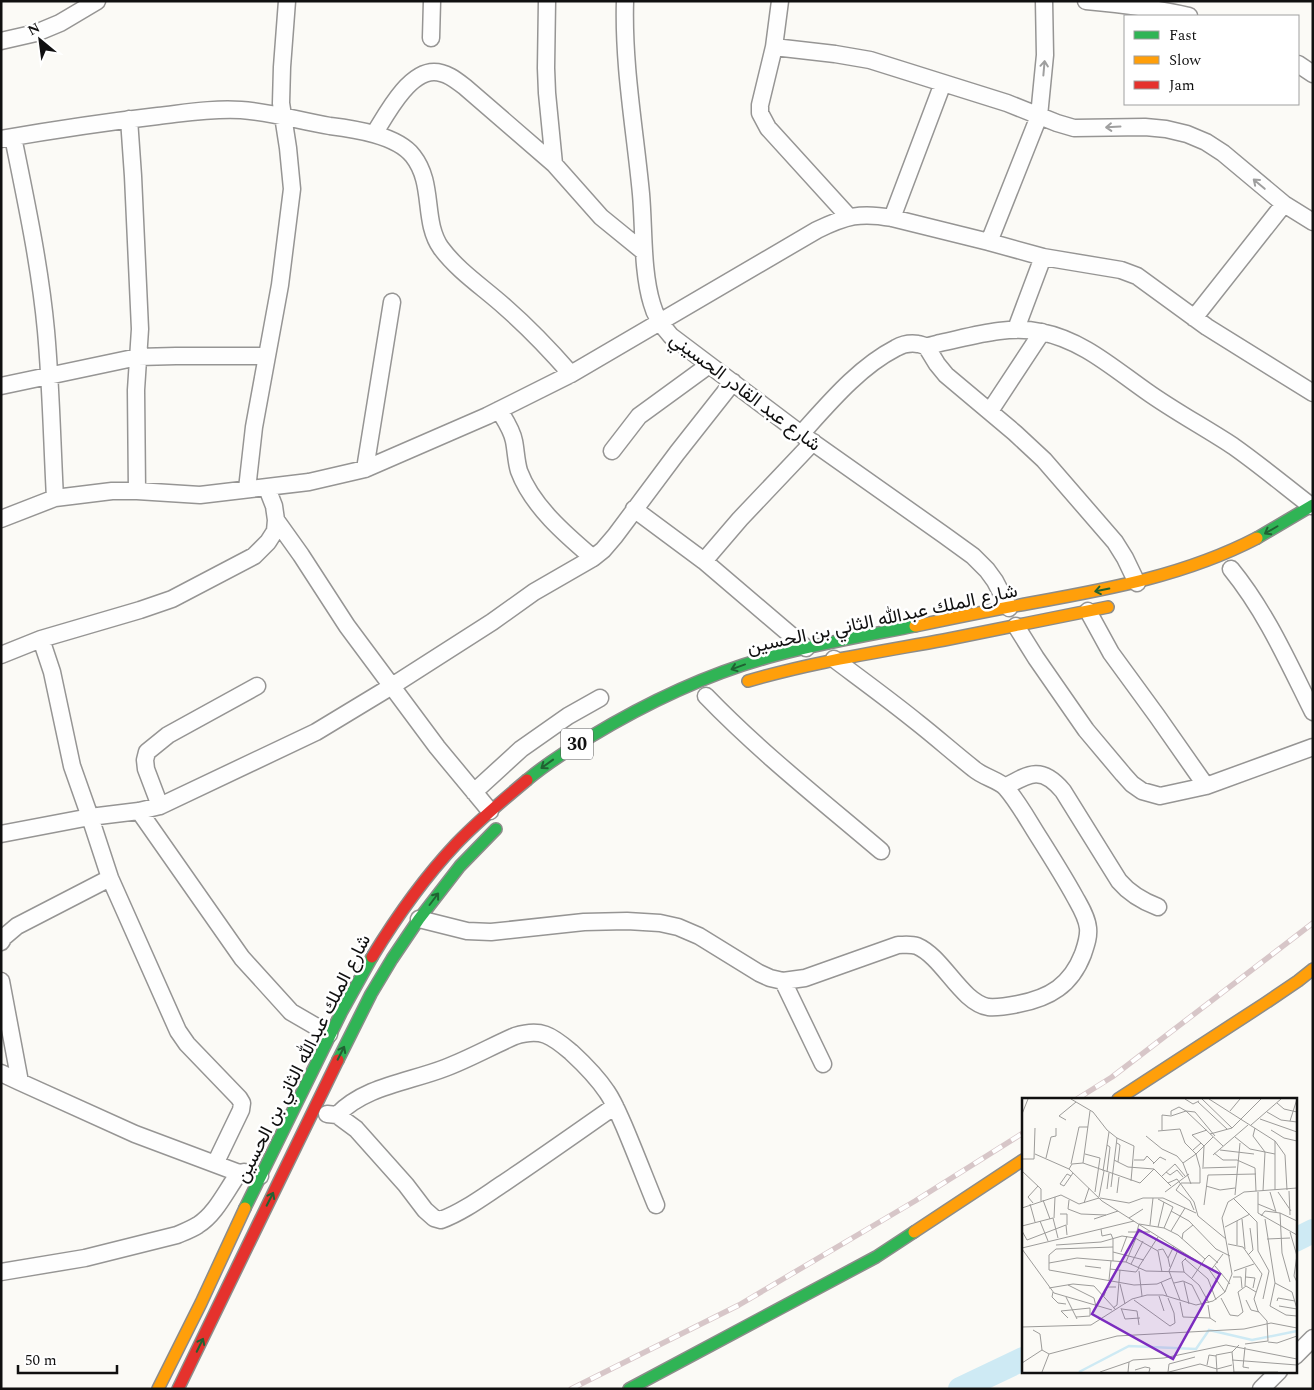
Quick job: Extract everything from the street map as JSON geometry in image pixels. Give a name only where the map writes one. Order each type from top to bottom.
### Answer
[{"type":"main road","name":"شارع الملك عبدالله الثاني بن الحسين","points":[[158,1389],[192,1322],[329,1034],[388,929],[422,883],[453,847],[490,811],[541,769],[605,726],[652,701],[706,678],[751,662],[806,648],[1137,583],[1186,568],[1236,548],[1263,535],[1312,506]]},
{"type":"main road","name":"شارع الملك عبدالله الثاني بن الحسين","points":[[736,686],[834,659],[1016,626],[1119,604]]},
{"type":"main road","name":"شارع الملك عبدالله الثاني بن الحسين","points":[[178,1389],[292,1156],[312,1111],[371,994],[419,919],[460,866],[502,822]]},
{"type":"main road","points":[[1120,1098],[1264,1004],[1313,969]]},
{"type":"main road","points":[[629,1389],[876,1257],[1022,1161]]},
{"type":"street","points":[[1,42],[36,33],[60,23],[97,1]]},
{"type":"street","points":[[247,489],[254,427],[280,285],[292,189],[281,102],[287,1]]},
{"type":"street","points":[[431,38],[432,1]]},
{"type":"street","points":[[547,1],[547,93],[554,164]]},
{"type":"street","name":"شارع عبد القادر الحسيني","points":[[624,1],[627,71],[640,192],[644,252],[651,303],[659,321],[671,336],[709,365],[972,556],[987,570],[995,581],[1009,608]]},
{"type":"street","points":[[780,1],[774,47],[760,105],[760,113],[763,121],[849,217]]},
{"type":"street","points":[[989,242],[1039,116],[1045,55],[1044,1]]},
{"type":"street","points":[[1086,1],[1180,10]]},
{"type":"street","points":[[774,47],[862,58],[1007,103],[1074,128],[1145,127],[1187,134],[1206,142],[1223,153],[1284,204],[1313,222]]},
{"type":"street","points":[[1299,65],[1313,74]]},
{"type":"street","points":[[374,134],[395,101],[411,82],[425,73],[434,72],[453,78],[554,164],[601,217],[644,252]]},
{"type":"street","points":[[892,218],[943,84]]},
{"type":"street","points":[[55,498],[46,332],[40,286],[30,220],[7,138],[185,113],[239,110],[259,112],[374,134],[390,140],[413,155],[421,168],[427,185],[430,218],[440,247],[450,259],[526,326],[571,374]]},
{"type":"street","points":[[129,120],[140,328],[136,390],[137,491]]},
{"type":"street","points":[[1194,318],[1284,204]]},
{"type":"street","points":[[1,519],[55,498],[112,491],[200,495],[309,482],[365,469],[499,410],[571,374],[817,230],[849,217],[864,215],[892,218],[1043,257],[1121,270],[1138,276],[1194,318],[1313,393]]},
{"type":"street","points":[[1016,329],[1043,257]]},
{"type":"street","points":[[365,469],[392,302]]},
{"type":"street","points":[[704,561],[807,438],[835,396],[882,357],[902,345],[926,346],[970,336],[1016,329],[1042,332],[1078,344],[1147,392],[1234,447],[1312,506]]},
{"type":"street","points":[[990,411],[1042,332]]},
{"type":"street","points":[[926,346],[946,375],[990,411],[1044,460],[1101,524],[1120,550],[1137,583]]},
{"type":"street","points":[[1,386],[138,357],[267,356]]},
{"type":"street","points":[[612,451],[638,416],[709,365]]},
{"type":"street","points":[[1,834],[160,806],[316,732],[392,686],[492,622],[534,592],[593,558],[603,550],[733,382]]},
{"type":"street","points":[[499,410],[514,440],[519,471],[526,485],[557,526],[593,558]]},
{"type":"street","points":[[1,655],[40,639],[172,599],[254,556],[268,542],[275,531],[274,506],[267,488]]},
{"type":"street","points":[[634,509],[704,561],[806,648]]},
{"type":"street","points":[[276,520],[301,554],[347,626],[437,747],[490,811]]},
{"type":"street","points":[[1231,568],[1245,586],[1271,628],[1313,712]]},
{"type":"street","points":[[1088,611],[1111,653],[1206,786]]},
{"type":"street","points":[[1016,626],[1072,710],[1101,748],[1132,784],[1142,791],[1160,796],[1206,786],[1313,747]]},
{"type":"street","points":[[40,639],[52,672],[72,766],[110,878],[178,1031],[187,1044],[242,1103],[241,1110],[215,1164]]},
{"type":"street","points":[[419,919],[467,932],[491,932],[584,922],[627,921],[660,923],[678,927],[698,936],[759,973],[783,981],[805,978],[898,945],[908,944],[926,952],[978,1004],[988,1007],[999,1007],[1034,1000],[1046,996],[1067,982],[1081,959],[1088,936],[1088,923],[1065,879],[1005,786],[975,771],[918,723],[834,659]]},
{"type":"street","points":[[160,806],[146,769],[145,760],[147,752],[168,735],[257,686]]},
{"type":"street","points":[[708,695],[732,723],[757,746],[881,850]]},
{"type":"street","points":[[474,792],[521,748],[568,716],[600,698]]},
{"type":"street","points":[[1005,786],[1031,774],[1046,776],[1052,780],[1063,791],[1119,881],[1142,901],[1158,907]]},
{"type":"street","points":[[139,811],[242,958],[291,1012],[329,1034]]},
{"type":"street","points":[[1,942],[17,926],[110,878]]},
{"type":"street","points":[[1,981],[20,1082]]},
{"type":"street","points":[[783,981],[823,1064]]},
{"type":"street","points":[[337,1115],[346,1105],[375,1090],[444,1068],[515,1036],[539,1032],[561,1044],[591,1071],[607,1092],[615,1106],[656,1205]]},
{"type":"street","points":[[1,1073],[135,1134],[240,1173],[244,1172],[260,1176]]},
{"type":"street","points":[[312,1111],[337,1115],[356,1129],[426,1210],[434,1218],[440,1220],[459,1212],[484,1196],[615,1106]]},
{"type":"street","points":[[1,1272],[85,1258],[177,1235],[210,1216],[240,1173]]},
{"type":"street","points":[[1296,1355],[1313,1338]]},
{"type":"street","points":[[1261,1389],[1278,1372]]},
{"type":"waterway","points":[[1296,1240],[1313,1231]]},
{"type":"waterway","points":[[960,1389],[1022,1359]]},
{"type":"railway","points":[[1079,1098],[1112,1077],[1313,923]]},
{"type":"railway","points":[[571,1389],[739,1305],[915,1201],[1022,1134]]},
{"type":"traffic: fast","points":[[1257,538],[1313,505]]},
{"type":"traffic: fast","points":[[527,780],[557,757],[612,724],[657,700],[704,679],[752,662],[794,651],[915,626]]},
{"type":"traffic: fast","points":[[338,1060],[371,994],[419,919],[460,866],[496,829]]},
{"type":"traffic: fast","points":[[245,1208],[342,1011],[372,957]]},
{"type":"traffic: fast","points":[[629,1389],[876,1257],[914,1232]]},
{"type":"traffic: slow","points":[[915,626],[1147,579],[1203,562],[1257,538]]},
{"type":"traffic: slow","points":[[748,681],[821,663],[1108,607]]},
{"type":"traffic: slow","points":[[1120,1098],[1264,1004],[1313,969]]},
{"type":"traffic: slow","points":[[914,1232],[1022,1161]]},
{"type":"traffic: slow","points":[[158,1389],[245,1208]]},
{"type":"traffic: jam","points":[[372,957],[411,898],[444,857],[464,835],[527,780]]},
{"type":"traffic: jam","points":[[178,1389],[338,1060]]}]
